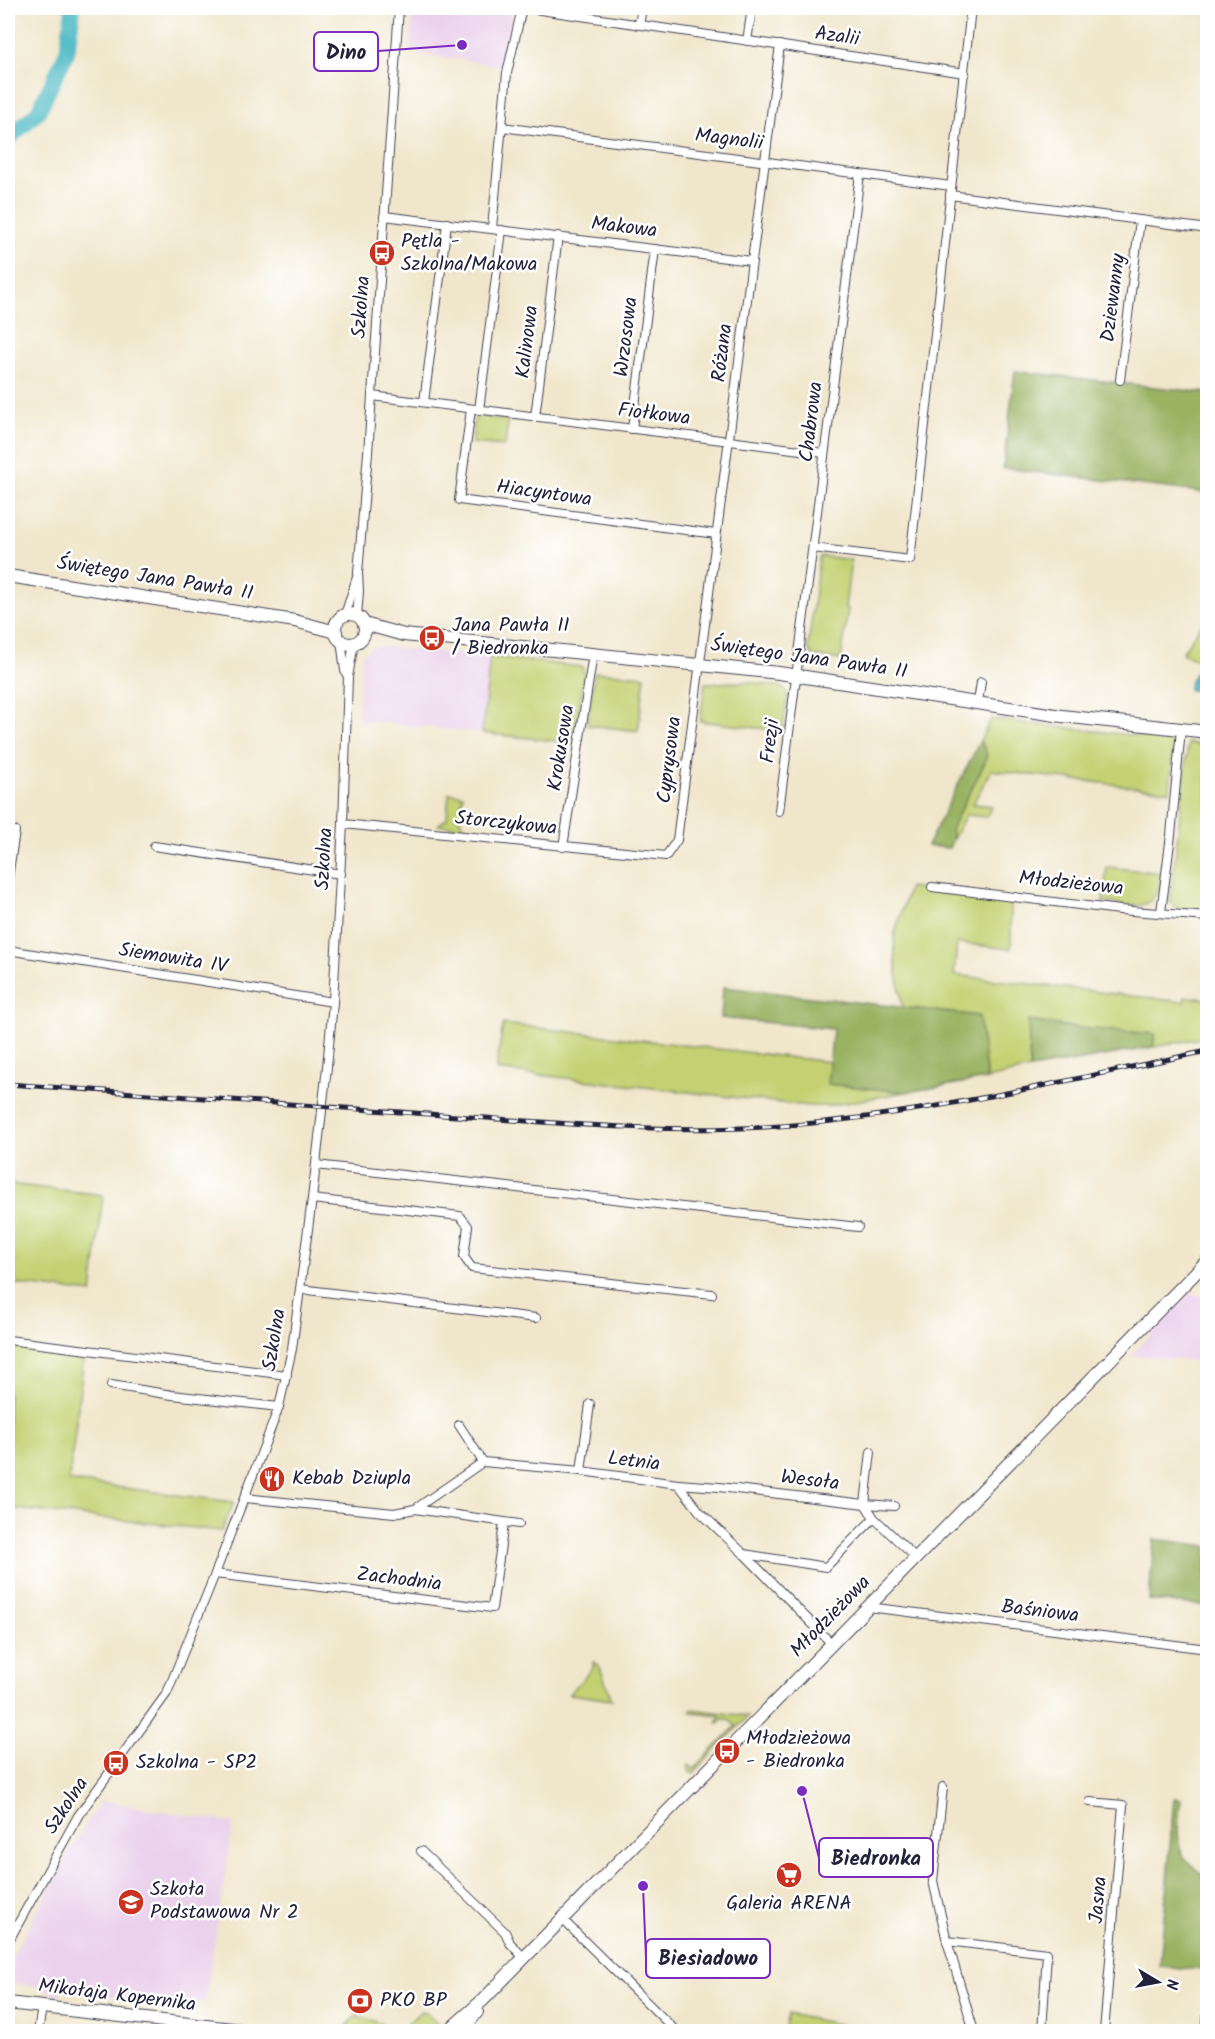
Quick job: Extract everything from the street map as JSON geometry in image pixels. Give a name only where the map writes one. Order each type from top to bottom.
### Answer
[{"type":"street","name":"Szkolna","points":[[348,677],[345,671],[347,625],[358,573],[399,8]]},
{"type":"street","points":[[492,228],[507,72],[522,8]]},
{"type":"street","name":"Azalii","points":[[527,8],[965,73]]},
{"type":"street","points":[[639,25],[642,8]]},
{"type":"street","points":[[747,40],[752,8]]},
{"type":"street","points":[[813,548],[910,560],[971,8]]},
{"type":"street","name":"Różana","points":[[700,664],[780,45]]},
{"type":"street","name":"Magnolii","points":[[502,127],[860,174],[1208,229]]},
{"type":"street","name":"Chabrowa","points":[[797,675],[860,174]]},
{"type":"street","name":"Makowa","points":[[384,216],[752,261]]},
{"type":"street","name":"Dziewanny","points":[[1120,380],[1140,220]]},
{"type":"street","points":[[424,402],[447,223]]},
{"type":"street","points":[[475,409],[502,230]]},
{"type":"street","name":"Kalinowa","points":[[536,417],[558,236]]},
{"type":"street","name":"Wrzosowa","points":[[632,429],[655,249]]},
{"type":"street","name":"Fiołkowa","points":[[372,396],[824,453]]},
{"type":"street","name":"Hiacyntowa","points":[[475,409],[459,500],[716,534]]},
{"type":"street","name":"Świętego Jana Pawła II","points":[[8,576],[296,621],[347,625],[404,635],[797,675],[1071,717],[1208,732]]},
{"type":"street","points":[[347,625],[364,633],[358,640]]},
{"type":"street","name":"Świętego Jana Pawła II","points":[[347,625],[345,643],[404,635]]},
{"type":"street","name":"Szkolna","points":[[8,1942],[78,1816],[167,1693],[279,1407],[287,1375],[300,1289],[316,1166],[333,1002],[344,824],[348,677],[358,640]]},
{"type":"street","name":"Krokusowa","points":[[563,847],[593,654]]},
{"type":"street","name":"Cyprysowa","points":[[666,856],[677,840],[700,664]]},
{"type":"street","name":"Frezji","points":[[779,811],[797,675]]},
{"type":"street","points":[[978,702],[981,682]]},
{"type":"street","points":[[1161,912],[1172,835],[1181,729]]},
{"type":"street","name":"Storczykowa","points":[[344,824],[666,856]]},
{"type":"street","points":[[8,878],[15,831]]},
{"type":"street","points":[[154,846],[341,874]]},
{"type":"street","name":"Młodzieżowa","points":[[932,887],[1120,910],[1208,917]]},
{"type":"street","name":"Siemowita IV","points":[[8,950],[333,1002]]},
{"type":"street","points":[[316,1166],[858,1227]]},
{"type":"street","points":[[312,1198],[460,1216],[468,1226],[464,1257],[472,1268],[712,1294]]},
{"type":"street","name":"Młodzieżowa","points":[[447,2031],[483,2000],[1208,1260]]},
{"type":"street","points":[[300,1289],[536,1318]]},
{"type":"street","points":[[8,1340],[287,1375]]},
{"type":"street","points":[[111,1385],[172,1395],[279,1407]]},
{"type":"street","points":[[581,1472],[590,1404]]},
{"type":"street","points":[[415,1509],[483,1462],[459,1425]]},
{"type":"street","points":[[872,1452],[865,1504],[894,1506]]},
{"type":"street","name":"Letnia","points":[[483,1462],[678,1484],[700,1512],[832,1644]]},
{"type":"street","name":"Wesoła","points":[[678,1484],[719,1486],[865,1504],[874,1518],[916,1558]]},
{"type":"street","points":[[245,1498],[394,1513],[415,1509],[519,1524]]},
{"type":"street","points":[[744,1554],[826,1567],[874,1518]]},
{"type":"street","name":"Zachodnia","points":[[215,1574],[492,1608],[504,1523]]},
{"type":"street","name":"Baśniowa","points":[[868,1607],[1208,1649]]},
{"type":"street","points":[[943,1787],[933,1881],[972,2031]]},
{"type":"street","name":"Jasna","points":[[1090,1802],[1123,1805],[1104,2031]]},
{"type":"street","points":[[421,1851],[505,1932],[510,1944],[524,1958]]},
{"type":"street","points":[[562,1919],[676,2031]]},
{"type":"street","points":[[947,1941],[1047,1953],[1042,2031]]},
{"type":"street","name":"Młodzieżowa","points":[[461,2031],[476,2014],[483,2000]]},
{"type":"street","name":"Mikołaja Kopernika","points":[[8,2003],[176,2027],[258,2031]]},
{"type":"street","points":[[38,2031],[42,2007]]},
{"type":"street","points":[[1206,2031],[1208,2009]]},
{"type":"shaded area","points":[[413,8],[479,8],[508,12],[512,18],[501,66],[410,52]]},
{"type":"shaded area","points":[[375,646],[490,657],[482,733],[358,720],[362,654]]},
{"type":"shaded area","points":[[1190,1294],[1207,1296],[1207,1362],[1131,1355]]},
{"type":"shaded area","name":"Szkoła Podstawowa Nr 2","points":[[101,1801],[233,1823],[205,2002],[178,2000],[177,2003],[62,1990],[58,1996],[43,1987],[8,1983],[8,1964],[76,1840]]},
{"type":"green space","points":[[1015,371],[1207,393],[1207,493],[1003,468]]},
{"type":"green space","points":[[475,415],[508,421],[505,446],[472,443]]},
{"type":"green space","points":[[821,556],[851,560],[845,608],[848,609],[841,660],[813,656],[808,648]]},
{"type":"green space","points":[[1207,616],[1207,660],[1204,663],[1182,653]]},
{"type":"green space","points":[[490,657],[583,667],[584,677],[574,743],[482,733]]},
{"type":"green space","points":[[595,672],[645,676],[638,731],[587,725]]},
{"type":"green space","points":[[749,682],[782,687],[788,694],[783,731],[700,721],[705,683]]},
{"type":"green space","points":[[991,719],[1174,740],[1170,791],[991,770],[973,804],[992,806],[986,817],[966,815],[953,839],[951,830],[985,762],[985,749],[980,741]]},
{"type":"green space","points":[[980,741],[987,754],[985,762],[951,830],[953,839],[949,848],[927,846]]},
{"type":"green space","points":[[1188,743],[1207,745],[1207,911],[1176,908],[1170,902]]},
{"type":"green space","points":[[449,793],[463,795],[460,820],[466,828],[438,825],[447,818]]},
{"type":"green space","points":[[1107,867],[1162,873],[1155,896],[1143,905],[1103,902]]},
{"type":"green space","points":[[909,887],[1011,900],[1011,949],[957,943],[954,975],[1184,1002],[1185,997],[1207,999],[1207,1037],[1153,1047],[1155,1034],[1078,1028],[1029,1021],[1030,1069],[987,1079],[978,1016],[903,1008],[896,967],[894,936]]},
{"type":"green space","points":[[723,987],[979,1016],[987,1079],[906,1092],[827,1084],[833,1029],[721,1018]]},
{"type":"green space","points":[[1028,1021],[1078,1028],[1155,1034],[1153,1047],[1030,1069]]},
{"type":"green space","points":[[503,1024],[830,1062],[828,1084],[906,1092],[827,1106],[809,1106],[496,1070]]},
{"type":"green space","points":[[8,1184],[103,1195],[92,1293],[8,1283]]},
{"type":"green space","points":[[8,1346],[84,1356],[69,1481],[234,1502],[222,1531],[8,1508]]},
{"type":"green space","points":[[1154,1539],[1207,1546],[1207,1606],[1149,1600]]},
{"type":"green space","points":[[593,1662],[599,1665],[612,1700],[569,1694],[593,1668]]},
{"type":"green space","points":[[691,1709],[748,1716],[693,1774],[689,1771],[689,1765],[694,1769],[736,1726],[728,1719],[722,1719],[718,1723],[720,1715],[691,1712]]},
{"type":"green space","points":[[1174,1798],[1181,1799],[1179,1845],[1187,1861],[1207,1881],[1208,1911],[1203,1970],[1160,1966]]},
{"type":"green space","points":[[421,2011],[426,2012],[441,2027],[436,2031],[400,2031]]},
{"type":"green space","points":[[788,2014],[852,2027],[851,2031],[784,2031]]},
{"type":"green space","points":[[357,2015],[361,2019],[364,2017],[397,2031],[348,2032],[343,2030]]},
{"type":"water","points":[[1207,665],[1207,707],[1205,707],[1197,690],[1189,690],[1194,674]]},
{"type":"waterway","points":[[8,139],[38,112],[67,52],[73,8]]},
{"type":"railway","points":[[8,1084],[572,1124],[726,1129],[821,1122],[932,1107],[1208,1051]]},
{"type":"place","name":"Dino","points":[[462,45]]},
{"type":"place","name":"Pętla - Szkolna/Makowa","points":[[382,253]]},
{"type":"place","name":"Jana Pawła II / Biedronka","points":[[432,638]]},
{"type":"place","name":"Kebab Dziupla","points":[[272,1479]]},
{"type":"place","name":"Młodzieżowa - Biedronka","points":[[727,1751]]},
{"type":"place","name":"Szkolna - SP2","points":[[116,1763]]},
{"type":"place","name":"Biedronka","points":[[802,1791]]},
{"type":"place","name":"Galeria ARENA","points":[[789,1875]]},
{"type":"place","name":"Biesiadowo","points":[[643,1886]]},
{"type":"place","name":"Szkoła Podstawowa Nr 2","points":[[131,1902]]},
{"type":"place","name":"PKO BP","points":[[360,2001]]}]
